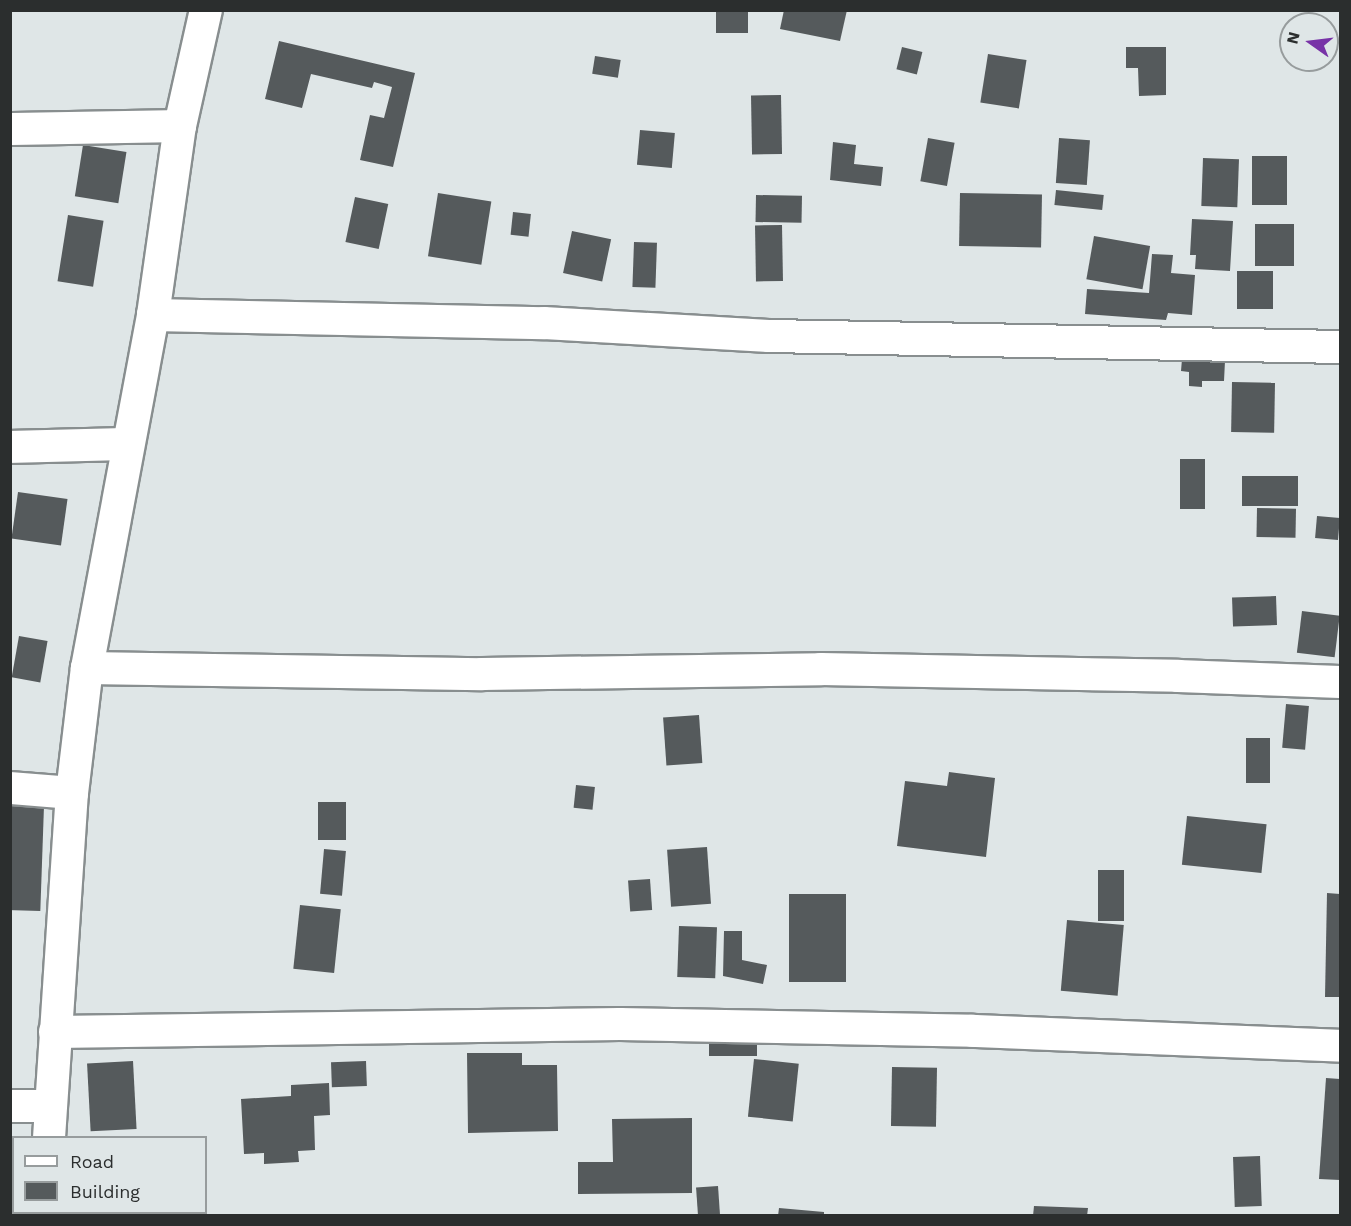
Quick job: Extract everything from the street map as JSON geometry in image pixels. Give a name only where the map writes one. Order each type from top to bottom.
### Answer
[{"type":"street","points":[[49,1136],[49,1105],[72,793],[87,668],[153,315],[180,126],[206,10]]},
{"type":"street","points":[[10,129],[180,126]]},
{"type":"street","points":[[153,315],[544,323],[770,336],[1341,348]]},
{"type":"street","points":[[10,447],[128,444]]},
{"type":"street","points":[[87,668],[482,674],[821,669],[1178,676],[1341,682]]},
{"type":"street","points":[[10,788],[72,793]]},
{"type":"street","points":[[55,1032],[620,1024],[973,1031],[1341,1046]]},
{"type":"street","points":[[10,1106],[49,1105]]},
{"type":"building","points":[[716,10],[748,10],[748,33],[716,33]]},
{"type":"building","points":[[784,10],[847,10],[840,41],[780,29]]},
{"type":"building","points":[[279,41],[415,73],[393,167],[360,160],[370,115],[384,118],[392,87],[374,82],[372,88],[311,74],[302,108],[265,99]]},
{"type":"building","points":[[902,47],[922,52],[917,74],[896,69]]},
{"type":"building","points":[[1126,47],[1166,47],[1166,95],[1139,96],[1138,68],[1126,68]]},
{"type":"building","points":[[988,54],[1027,60],[1019,108],[980,102]]},
{"type":"building","points":[[595,56],[621,60],[618,78],[592,74]]},
{"type":"building","points":[[781,95],[782,154],[752,155],[751,96]]},
{"type":"building","points":[[640,130],[675,133],[672,168],[637,165]]},
{"type":"building","points":[[928,138],[955,143],[947,186],[920,181]]},
{"type":"building","points":[[1059,138],[1090,140],[1087,185],[1056,183]]},
{"type":"building","points":[[833,142],[856,145],[854,164],[883,167],[881,186],[830,180]]},
{"type":"building","points":[[83,145],[126,152],[118,203],[75,196]]},
{"type":"building","points":[[1252,156],[1287,156],[1287,205],[1252,205]]},
{"type":"building","points":[[1203,158],[1239,159],[1237,207],[1201,206]]},
{"type":"building","points":[[1056,190],[1104,195],[1102,210],[1054,205]]},
{"type":"building","points":[[438,193],[491,201],[481,265],[428,256]]},
{"type":"building","points":[[960,193],[1042,194],[1041,247],[959,246]]},
{"type":"building","points":[[756,195],[802,196],[802,223],[756,222]]},
{"type":"building","points":[[355,197],[388,204],[379,249],[345,242]]},
{"type":"building","points":[[513,212],[531,214],[528,237],[511,235]]},
{"type":"building","points":[[68,215],[104,221],[93,287],[58,281]]},
{"type":"building","points":[[1192,219],[1233,221],[1230,271],[1195,269],[1196,255],[1190,255]]},
{"type":"building","points":[[1255,224],[1294,224],[1294,266],[1255,266]]},
{"type":"building","points":[[755,225],[782,225],[783,281],[756,281]]},
{"type":"building","points":[[572,231],[611,239],[602,281],[563,273]]},
{"type":"building","points":[[1094,236],[1150,246],[1142,289],[1086,279]]},
{"type":"building","points":[[634,242],[657,243],[655,288],[632,287]]},
{"type":"building","points":[[1152,254],[1173,255],[1171,273],[1195,275],[1192,315],[1168,313],[1166,320],[1085,314],[1087,289],[1149,293]]},
{"type":"building","points":[[1237,271],[1273,271],[1273,309],[1237,309]]},
{"type":"building","points":[[1182,359],[1225,361],[1224,381],[1202,381],[1202,387],[1189,386],[1189,372],[1181,371]]},
{"type":"building","points":[[1232,382],[1275,383],[1274,433],[1231,432]]},
{"type":"building","points":[[1180,459],[1205,459],[1205,509],[1180,509]]},
{"type":"building","points":[[1242,476],[1298,476],[1298,506],[1242,506]]},
{"type":"building","points":[[18,492],[68,499],[61,546],[11,539]]},
{"type":"building","points":[[1257,508],[1296,509],[1295,538],[1256,537]]},
{"type":"building","points":[[1317,516],[1340,518],[1338,540],[1315,538]]},
{"type":"building","points":[[1276,596],[1277,625],[1233,627],[1232,598]]},
{"type":"building","points":[[1302,611],[1340,616],[1335,657],[1297,653]]},
{"type":"building","points":[[19,636],[48,641],[40,682],[12,677]]},
{"type":"building","points":[[1286,704],[1309,706],[1305,750],[1282,748]]},
{"type":"building","points":[[699,715],[702,763],[666,765],[663,718]]},
{"type":"building","points":[[1246,738],[1270,738],[1270,783],[1246,783]]},
{"type":"building","points":[[949,772],[995,778],[986,857],[897,846],[905,781],[947,786]]},
{"type":"building","points":[[576,785],[595,787],[592,810],[574,808]]},
{"type":"building","points":[[318,802],[346,802],[346,840],[318,840]]},
{"type":"building","points":[[10,805],[44,806],[40,911],[10,910]]},
{"type":"building","points":[[1187,816],[1267,824],[1261,873],[1182,865]]},
{"type":"building","points":[[707,847],[711,904],[671,907],[667,850]]},
{"type":"building","points":[[324,849],[346,851],[342,896],[320,894]]},
{"type":"building","points":[[1098,870],[1124,870],[1124,921],[1098,921]]},
{"type":"building","points":[[650,879],[652,910],[630,911],[628,881]]},
{"type":"building","points":[[1327,893],[1340,894],[1340,997],[1325,997]]},
{"type":"building","points":[[789,894],[846,894],[846,982],[789,982]]},
{"type":"building","points":[[300,905],[341,909],[334,973],[293,969]]},
{"type":"building","points":[[1067,920],[1124,925],[1118,996],[1061,991]]},
{"type":"building","points":[[679,926],[717,927],[715,978],[677,977]]},
{"type":"building","points":[[724,931],[742,931],[742,960],[767,965],[763,984],[723,976]]},
{"type":"building","points":[[709,1035],[757,1035],[757,1056],[709,1056]]},
{"type":"building","points":[[467,1053],[522,1053],[522,1065],[557,1065],[558,1131],[468,1133]]},
{"type":"building","points":[[754,1059],[799,1064],[793,1121],[748,1117]]},
{"type":"building","points":[[133,1061],[137,1129],[91,1131],[87,1063]]},
{"type":"building","points":[[366,1061],[367,1086],[332,1087],[331,1062]]},
{"type":"building","points":[[892,1067],[937,1068],[936,1127],[891,1126]]},
{"type":"building","points":[[1326,1078],[1340,1079],[1340,1180],[1319,1179]]},
{"type":"building","points":[[329,1083],[330,1115],[314,1116],[315,1150],[298,1151],[299,1162],[264,1164],[264,1153],[244,1154],[241,1099],[291,1096],[291,1085]]},
{"type":"building","points":[[692,1118],[692,1193],[578,1194],[578,1162],[613,1162],[612,1119]]},
{"type":"building","points":[[1260,1156],[1262,1206],[1235,1207],[1233,1157]]},
{"type":"building","points":[[10,1176],[12,1176],[12,1214],[15,1216],[10,1216]]},
{"type":"building","points":[[718,1186],[720,1216],[698,1216],[696,1188]]},
{"type":"building","points":[[1034,1206],[1088,1208],[1087,1216],[1033,1216]]},
{"type":"building","points":[[779,1208],[824,1212],[824,1216],[778,1216]]},
{"type":"building","points":[[155,1214],[177,1214],[177,1216],[155,1216]]}]
